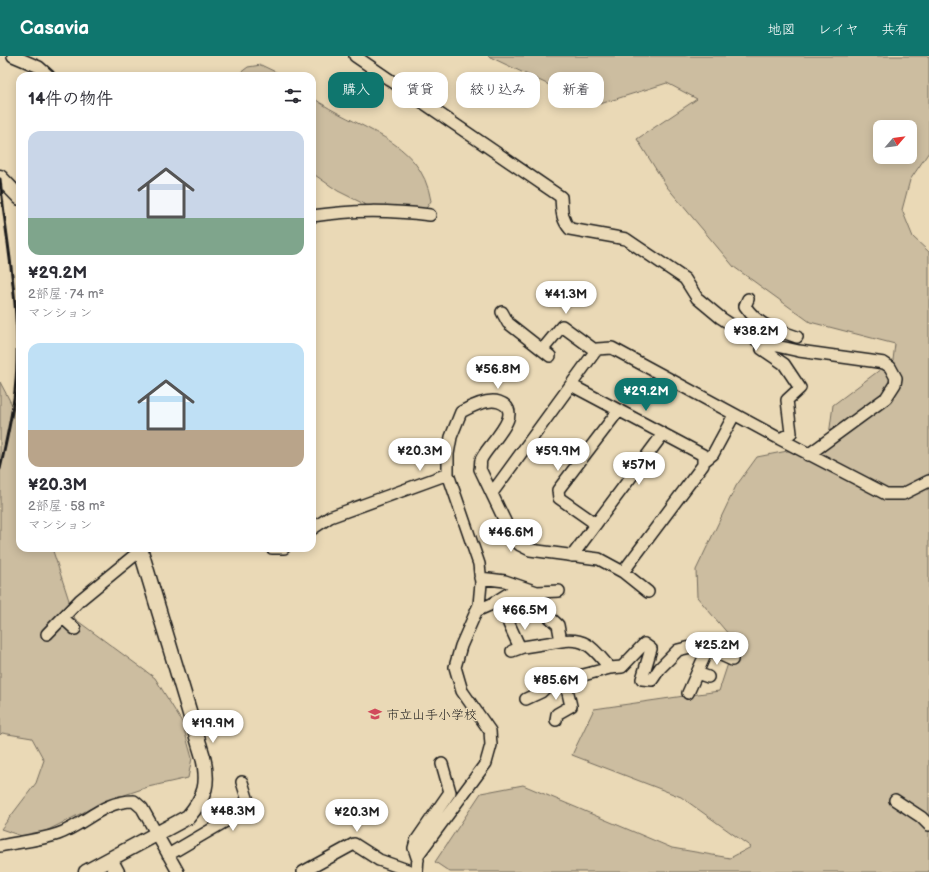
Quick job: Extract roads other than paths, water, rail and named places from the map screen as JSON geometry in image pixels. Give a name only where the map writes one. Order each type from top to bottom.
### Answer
[{"type":"street","points":[[13,56],[39,67],[45,72]]},
{"type":"street","points":[[355,56],[561,197],[562,215],[565,223],[570,229],[626,239],[685,279],[697,298],[721,318],[747,335],[768,344],[799,351],[884,364],[890,367],[896,378],[893,390],[886,398],[808,455]]},
{"type":"street","points":[[0,177],[16,194]]},
{"type":"street","points":[[316,216],[389,210],[430,215]]},
{"type":"street","points":[[748,300],[745,306],[749,312],[767,327],[797,337]]},
{"type":"street","points":[[502,312],[508,323],[546,353],[562,326],[596,351]]},
{"type":"street","points":[[777,330],[768,344],[762,349],[784,364],[800,388],[787,400],[791,433],[780,439]]},
{"type":"street","points":[[492,493],[596,351],[612,348],[808,455],[886,494],[903,494],[929,481]]},
{"type":"street","points":[[571,384],[703,455],[703,465],[623,572]]},
{"type":"street","points":[[417,872],[418,855],[486,763],[491,745],[490,731],[462,691],[455,667],[456,659],[479,605],[480,578],[479,564],[448,474],[448,454],[451,437],[461,412],[468,408],[490,402],[498,402],[506,406],[509,414],[508,422],[481,459],[480,469],[514,540],[525,548],[599,559],[623,572],[648,592]]},
{"type":"street","points":[[596,524],[559,498],[558,490],[618,410]]},
{"type":"street","points":[[703,462],[713,454],[734,415]]},
{"type":"street","points":[[572,556],[663,434]]},
{"type":"street","points":[[316,526],[330,517],[448,474]]},
{"type":"street","points":[[47,634],[80,600],[136,552]]},
{"type":"street","points":[[86,872],[188,817],[197,806],[206,789],[207,774],[141,552]]},
{"type":"street","points":[[480,578],[505,581],[537,592],[559,591]]},
{"type":"street","points":[[476,611],[492,604],[511,592],[531,600],[558,625],[561,641]]},
{"type":"street","points":[[63,618],[75,629]]},
{"type":"street","points":[[509,624],[516,650],[570,639],[588,643],[610,668]]},
{"type":"street","points":[[526,699],[541,692],[549,684],[610,668],[622,667],[644,644],[651,649],[642,679],[647,680],[652,680],[660,668],[678,650],[695,646],[704,653]]},
{"type":"street","points":[[704,653],[710,650],[732,660]]},
{"type":"street","points":[[688,693],[705,655],[704,653]]},
{"type":"street","points":[[697,673],[708,677]]},
{"type":"street","points":[[556,720],[557,714],[571,706],[565,680]]},
{"type":"street","points":[[418,860],[414,848],[416,841],[450,792],[442,764]]},
{"type":"street","points":[[168,855],[244,812],[249,804],[242,782]]},
{"type":"street","points":[[895,800],[921,817],[929,825]]},
{"type":"street","points":[[0,846],[58,834],[105,807],[120,801],[134,801],[138,804],[156,833],[178,872]]},
{"type":"street","points":[[303,872],[354,844],[379,860],[413,872]]},
{"type":"street","points":[[110,859],[117,872]]},
{"type":"railway","points":[[0,179],[16,311]]},
{"type":"railway","points":[[0,469],[9,430],[16,378]]},
{"type":"place","name":"市立山手小学校","points":[[375,714]]}]
